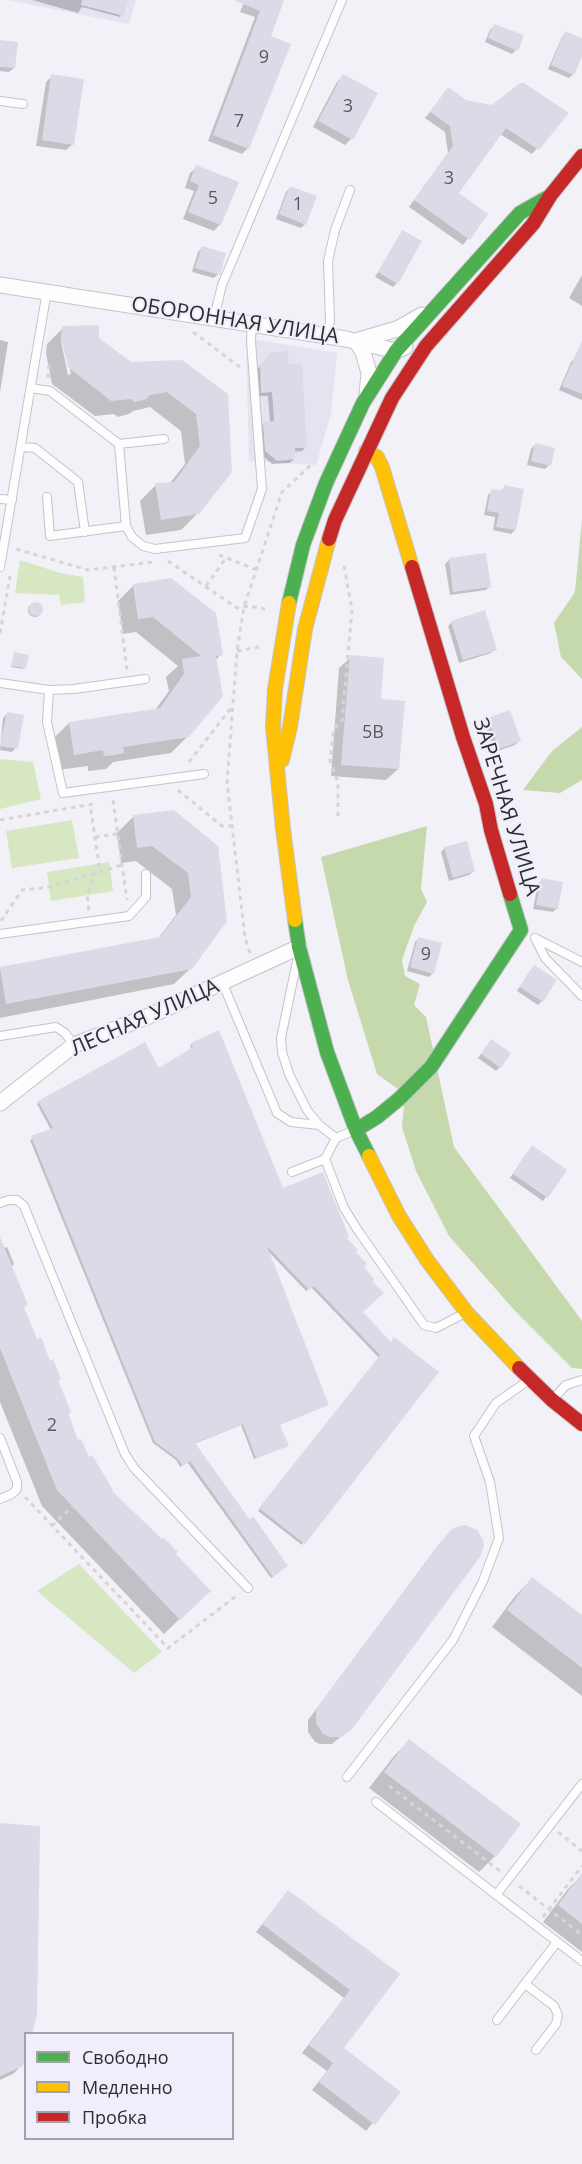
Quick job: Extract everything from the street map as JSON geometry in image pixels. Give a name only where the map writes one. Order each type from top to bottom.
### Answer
[{"type":"main road","points":[[278,775],[290,727],[313,590],[335,520],[392,398],[426,346],[533,224],[550,196],[582,156]]},
{"type":"main road","points":[[550,196],[520,213],[396,351],[366,397],[326,483],[303,545],[292,585],[275,689],[273,727],[283,829],[299,947],[327,1052],[356,1130],[399,1216],[427,1260],[467,1313],[509,1359],[552,1400],[582,1424]]},
{"type":"main road","name":"ЗАРЕЧНАЯ УЛИЦА","points":[[356,1130],[385,1111],[431,1067],[521,930],[491,830],[486,804],[459,726],[382,467],[377,457],[366,451]]},
{"type":"street","name":"ОБОРОННАЯ УЛИЦА","points":[[0,285],[327,336],[396,351]]},
{"type":"street","points":[[366,397],[369,373],[363,352],[356,341],[397,329],[414,321],[437,304]]},
{"type":"street","points":[[392,398],[399,363],[396,351],[414,340],[432,321],[456,310]]},
{"type":"street","name":"ЛЕСНАЯ УЛИЦА","points":[[0,1103],[74,1045],[154,1014],[299,947]]},
{"type":"lane","points":[[214,318],[222,285],[342,0]]},
{"type":"lane","points":[[0,101],[23,104]]},
{"type":"lane","points":[[327,336],[330,321],[328,261],[335,230],[350,190]]},
{"type":"lane","points":[[0,567],[47,291]]},
{"type":"lane","points":[[119,444],[126,526],[132,537],[143,546],[155,549],[245,538],[262,489],[253,377],[252,324]]},
{"type":"lane","points":[[31,388],[50,391],[119,444],[164,439]]},
{"type":"lane","points":[[21,447],[35,448],[78,482],[85,532]]},
{"type":"lane","points":[[47,497],[51,536],[126,526]]},
{"type":"lane","points":[[0,499],[12,500]]},
{"type":"lane","points":[[0,682],[49,690],[74,689],[145,679]]},
{"type":"lane","points":[[49,690],[47,722],[63,794],[204,774]]},
{"type":"lane","points":[[0,934],[129,916],[146,897],[146,874]]},
{"type":"lane","points":[[521,930],[582,962]]},
{"type":"lane","points":[[535,938],[545,958],[582,996]]},
{"type":"lane","points":[[299,947],[281,1038],[282,1052],[289,1074],[307,1110],[319,1125],[336,1138]]},
{"type":"lane","points":[[222,984],[277,1113],[291,1122],[319,1125]]},
{"type":"lane","points":[[0,1036],[56,1028],[65,1033],[74,1045]]},
{"type":"lane","points":[[292,1172],[325,1158],[336,1138],[356,1130]]},
{"type":"lane","points":[[325,1158],[345,1208],[357,1229],[424,1325],[436,1328],[467,1313]]},
{"type":"lane","points":[[0,1203],[18,1200],[24,1206],[130,1461],[248,1588]]},
{"type":"lane","points":[[347,1777],[453,1640],[483,1581],[499,1538],[490,1482],[474,1436],[496,1403],[530,1379]]},
{"type":"lane","points":[[552,1400],[566,1385],[582,1380]]},
{"type":"lane","points":[[0,1499],[17,1489],[17,1482],[1,1443]]},
{"type":"lane","points":[[496,1895],[582,1784]]},
{"type":"lane","points":[[376,1802],[582,1961]]},
{"type":"lane","points":[[497,2020],[557,1942]]},
{"type":"lane","points":[[525,1984],[554,2006],[558,2015],[556,2024],[536,2050]]},
{"type":"path","points":[[192,331],[253,377]]},
{"type":"path","points":[[255,969],[245,938],[227,782],[237,651],[244,607],[282,492],[318,458]]},
{"type":"path","points":[[14,549],[88,570],[157,562]]},
{"type":"path","points":[[216,554],[255,569]]},
{"type":"path","points":[[205,586],[226,558]]},
{"type":"path","points":[[177,559],[168,560],[237,608],[249,606],[265,609]]},
{"type":"path","points":[[338,816],[338,782],[330,760],[334,729],[342,721],[351,633],[352,610],[344,565]]},
{"type":"path","points":[[114,567],[129,681]]},
{"type":"path","points":[[237,651],[259,647]]},
{"type":"path","points":[[178,777],[232,707]]},
{"type":"path","points":[[176,788],[222,826],[232,826]]},
{"type":"path","points":[[123,798],[113,800],[129,916]]},
{"type":"path","points":[[0,820],[101,802]]},
{"type":"path","points":[[90,804],[99,864],[87,896],[90,921]]},
{"type":"path","points":[[95,837],[117,834]]},
{"type":"path","points":[[0,923],[22,890],[49,887],[122,865]]},
{"type":"path","points":[[17,1489],[168,1648],[248,1588]]},
{"type":"path","points":[[52,1526],[72,1507]]},
{"type":"path","points":[[389,1786],[582,1935]]},
{"type":"path","points":[[550,1826],[582,1851]]},
{"type":"path","points":[[536,1926],[582,1866]]},
{"type":"shaded area","points":[[8,0],[136,0],[129,24]]},
{"type":"shaded area","points":[[246,338],[337,353],[331,414],[316,465],[249,461]]},
{"type":"green space","points":[[582,519],[582,679],[561,657],[554,623],[575,592]]},
{"type":"green space","points":[[20,560],[60,573],[83,577],[85,602],[61,605],[59,595],[15,593]]},
{"type":"green space","points":[[582,727],[582,780],[560,793],[523,790],[552,751]]},
{"type":"green space","points":[[0,759],[33,762],[41,799],[0,809]]},
{"type":"green space","points":[[72,820],[79,858],[12,868],[6,831]]},
{"type":"green space","points":[[427,826],[421,889],[427,902],[414,926],[402,960],[405,976],[420,984],[414,1005],[426,1017],[454,1147],[582,1321],[582,1369],[572,1368],[516,1312],[449,1236],[416,1171],[402,1127],[405,1094],[377,1074],[348,980],[321,857]]},
{"type":"green space","points":[[109,862],[113,891],[51,901],[47,872]]},
{"type":"green space","points":[[79,1564],[162,1652],[134,1673],[37,1591]]},
{"type":"building","points":[[82,0],[128,0],[124,16],[81,5]]},
{"type":"building","points":[[234,0],[284,0],[271,36],[291,44],[249,149],[213,135],[260,11]]},
{"type":"building","points":[[494,24],[524,35],[518,51],[488,38]]},
{"type":"building","points":[[565,31],[582,38],[582,57],[574,75],[551,65]]},
{"type":"building","points":[[0,40],[18,42],[15,68],[0,67]]},
{"type":"building","points":[[51,74],[84,79],[74,145],[42,140]]},
{"type":"building","points":[[343,74],[378,93],[353,140],[318,121]]},
{"type":"building","points":[[520,83],[524,83],[569,113],[539,150],[506,128],[459,193],[488,214],[470,240],[414,200],[453,146],[450,126],[430,112],[448,87],[466,100],[492,105]]},
{"type":"building","points":[[196,165],[239,182],[221,225],[188,212],[199,185],[190,181]]},
{"type":"building","points":[[290,186],[317,196],[306,225],[279,214]]},
{"type":"building","points":[[402,230],[422,241],[398,284],[378,272]]},
{"type":"building","points":[[202,246],[226,253],[220,275],[195,268]]},
{"type":"building","points":[[99,325],[99,338],[131,362],[182,360],[228,394],[232,472],[199,514],[161,520],[155,483],[174,482],[200,446],[196,414],[167,392],[150,395],[147,399],[135,402],[131,399],[111,401],[68,367],[61,337],[62,326]]},
{"type":"building","points":[[582,340],[582,394],[562,386]]},
{"type":"building","points":[[288,351],[289,364],[302,363],[307,448],[295,448],[295,459],[277,461],[265,451],[263,422],[274,421],[272,392],[261,393],[260,366],[270,353]]},
{"type":"building","points":[[535,443],[555,448],[551,466],[531,461]]},
{"type":"building","points":[[504,485],[524,489],[516,530],[496,527],[499,513],[487,511],[491,489],[503,491]]},
{"type":"building","points":[[486,553],[491,587],[453,592],[449,558]]},
{"type":"building","points":[[171,578],[216,613],[223,655],[216,656],[223,696],[189,737],[123,747],[124,753],[115,755],[104,756],[103,750],[74,755],[69,722],[160,708],[184,674],[182,659],[201,656],[153,617],[138,619],[133,584]]},
{"type":"building","points":[[33,602],[39,602],[43,609],[39,616],[33,616],[29,612],[29,606]]},
{"type":"building","points":[[485,610],[497,650],[463,660],[451,621]]},
{"type":"building","points":[[14,652],[29,655],[26,668],[11,666]]},
{"type":"building","points":[[350,655],[384,658],[381,699],[405,701],[399,769],[341,765]]},
{"type":"building","points":[[510,710],[521,741],[499,749],[488,718]]},
{"type":"building","points":[[7,712],[24,715],[18,749],[0,746]]},
{"type":"building","points":[[174,810],[218,846],[227,921],[192,969],[6,1004],[0,967],[160,937],[191,897],[188,873],[152,846],[137,848],[133,815]]},
{"type":"building","points":[[467,841],[475,871],[453,878],[444,847]]},
{"type":"building","points":[[541,878],[563,882],[558,909],[536,905]]},
{"type":"building","points":[[418,937],[442,943],[434,974],[410,967]]},
{"type":"building","points":[[534,965],[557,980],[543,1002],[520,987]]},
{"type":"building","points":[[219,1030],[283,1188],[323,1172],[349,1237],[347,1238],[367,1264],[364,1267],[374,1279],[372,1281],[384,1293],[363,1312],[391,1342],[394,1337],[439,1372],[305,1544],[259,1508],[380,1355],[314,1286],[309,1290],[267,1246],[329,1405],[280,1425],[289,1446],[256,1458],[243,1424],[195,1443],[250,1520],[253,1516],[288,1566],[273,1577],[190,1461],[183,1466],[177,1458],[155,1442],[31,1136],[53,1128],[38,1101],[145,1042],[159,1068],[193,1047],[191,1043]]},
{"type":"building","points":[[491,1039],[511,1053],[501,1068],[481,1054]]},
{"type":"building","points":[[532,1145],[567,1170],[548,1198],[513,1174]]},
{"type":"building","points":[[0,1237],[28,1305],[24,1307],[37,1339],[41,1337],[50,1361],[53,1359],[61,1379],[58,1380],[71,1412],[68,1414],[78,1440],[81,1439],[89,1457],[92,1455],[112,1491],[178,1552],[176,1554],[211,1591],[180,1620],[57,1490],[0,1348]]},
{"type":"building","points":[[465,1525],[477,1530],[483,1540],[484,1546],[480,1557],[352,1729],[342,1737],[329,1737],[323,1734],[316,1723],[316,1710],[319,1705],[448,1533],[453,1528]]},
{"type":"building","points":[[532,1577],[582,1615],[582,1668],[507,1610]]},
{"type":"building","points":[[409,1739],[521,1824],[496,1857],[384,1772]]},
{"type":"building","points":[[0,1823],[40,1826],[37,2015],[33,2032],[24,2032],[23,2066],[0,2076]]},
{"type":"building","points":[[582,1873],[582,1924],[558,1905]]},
{"type":"building","points":[[288,1890],[400,1974],[344,2048],[401,2092],[375,2125],[319,2082],[333,2063],[309,2045],[350,1990],[262,1924]]},
{"type":"traffic: fast","points":[[289,603],[303,545],[326,483],[363,403],[396,351],[520,213],[550,196]]},
{"type":"traffic: fast","points":[[356,1130],[399,1099],[431,1067],[521,930],[510,894]]},
{"type":"traffic: fast","points":[[295,920],[299,947],[327,1052],[356,1130],[369,1156]]},
{"type":"traffic: slow","points":[[366,451],[377,457],[382,467],[412,567]]},
{"type":"traffic: slow","points":[[282,760],[290,727],[305,629],[329,539]]},
{"type":"traffic: slow","points":[[289,603],[275,689],[273,727],[295,920]]},
{"type":"traffic: slow","points":[[369,1156],[399,1216],[427,1260],[467,1313],[519,1368]]},
{"type":"traffic: jam","points":[[329,539],[335,520],[392,398],[426,346],[533,224],[550,196],[582,156]]},
{"type":"traffic: jam","points":[[412,567],[463,737],[486,804],[491,830],[510,894]]},
{"type":"traffic: jam","points":[[519,1368],[552,1400],[582,1424]]}]
